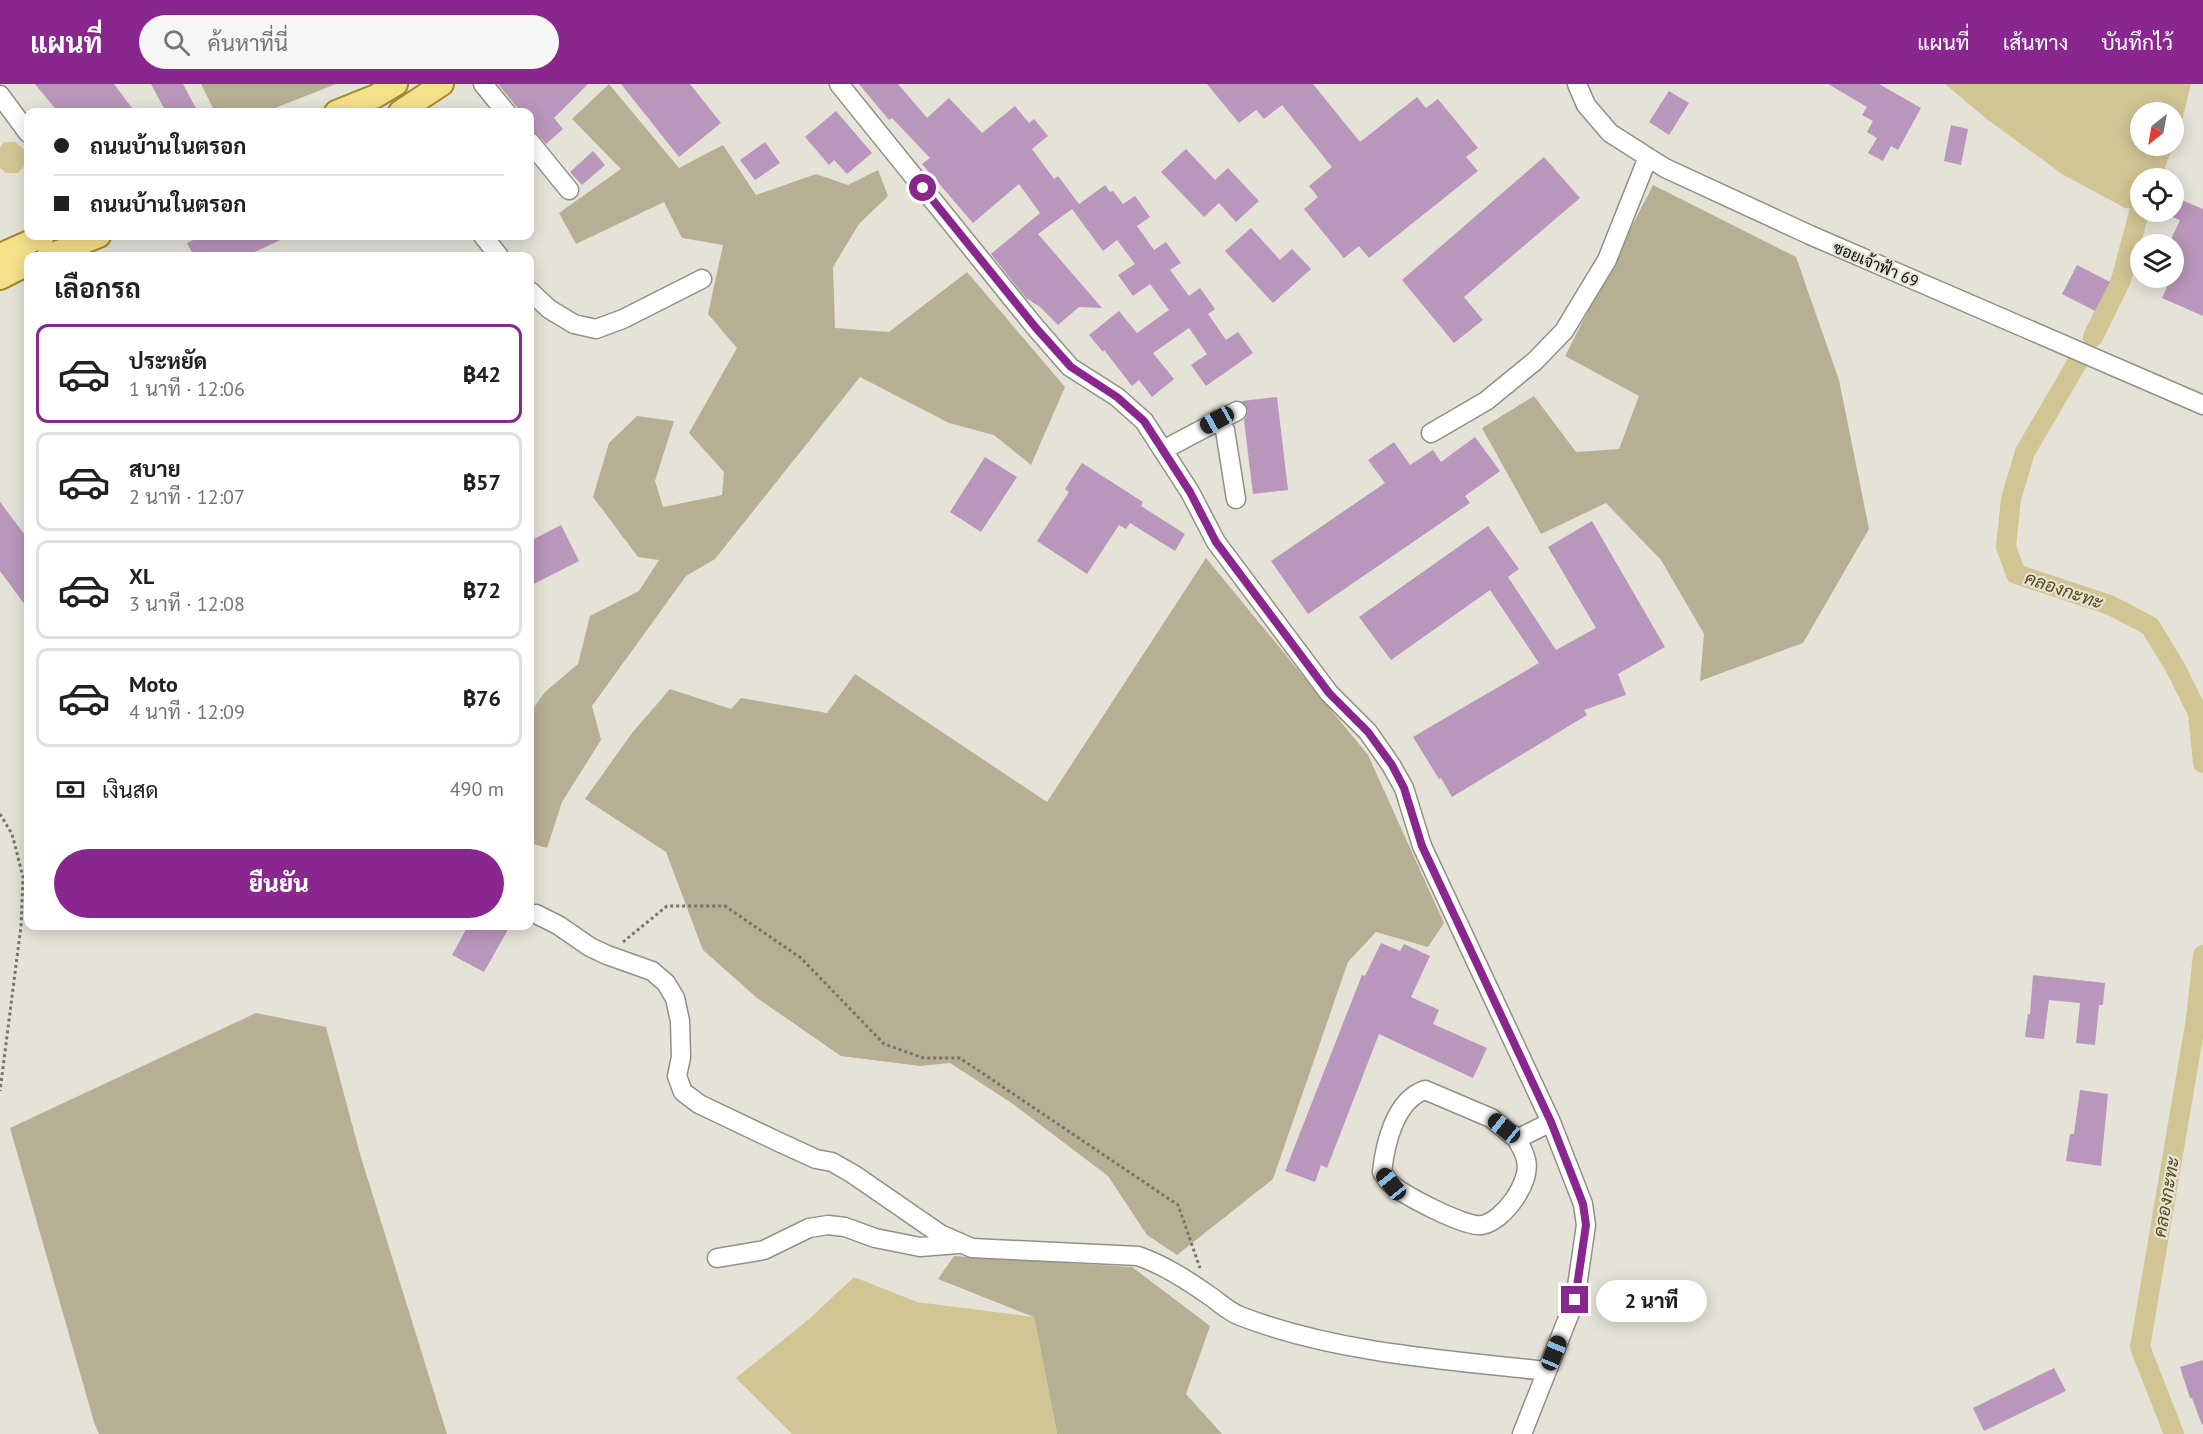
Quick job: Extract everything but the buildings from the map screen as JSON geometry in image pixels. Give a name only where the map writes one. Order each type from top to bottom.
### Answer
[{"type":"main road","points":[[346,108],[376,96],[396,84]]},
{"type":"main road","points":[[406,108],[442,84]]},
{"type":"main road","points":[[0,255],[34,240]]},
{"type":"main road","points":[[58,252],[89,240]]},
{"type":"main road","points":[[0,278],[24,266]]},
{"type":"street","points":[[483,84],[503,108]]},
{"type":"street","points":[[839,84],[1071,367],[1124,403],[1144,421],[1190,492],[1216,542],[1329,693],[1368,732],[1392,765],[1404,788],[1422,846],[1551,1122],[1583,1204],[1586,1225],[1575,1300],[1521,1434]]},
{"type":"street","name":"ซอยเจ้าฟ้า 69","points":[[1577,84],[1586,105],[1610,133],[1665,168],[1810,235],[2203,405]]},
{"type":"street","points":[[0,95],[24,128]]},
{"type":"street","points":[[534,147],[569,190]]},
{"type":"street","points":[[1431,433],[1486,401],[1535,361],[1564,331],[1607,260],[1648,157]]},
{"type":"street","points":[[486,240],[496,252]]},
{"type":"street","points":[[534,295],[549,309],[574,324],[596,328],[623,319],[702,279]]},
{"type":"street","points":[[1163,450],[1237,411]]},
{"type":"street","points":[[1217,420],[1225,430],[1236,499]]},
{"type":"street","points":[[536,914],[607,956],[652,971],[672,991],[680,1021],[681,1057],[677,1076],[683,1092],[699,1104],[781,1143],[816,1159],[832,1162],[940,1234],[960,1244],[972,1248],[1138,1256],[1158,1263],[1234,1314],[1258,1323],[1301,1335],[1401,1356],[1547,1371]]},
{"type":"street","points":[[1425,1090],[1491,1118],[1517,1139],[1527,1162],[1524,1179],[1516,1197],[1505,1212],[1494,1221],[1481,1225],[1464,1222],[1431,1208],[1391,1184],[1382,1172],[1385,1149],[1397,1119],[1413,1094],[1425,1090]]},
{"type":"street","points":[[1517,1139],[1551,1122]]},
{"type":"street","points":[[717,1258],[764,1250],[810,1228],[828,1225],[845,1227],[875,1238],[920,1246],[960,1244]]},
{"type":"path","points":[[0,814],[12,834],[23,877],[21,926],[0,1091]]},
{"type":"path","points":[[607,956],[667,906],[725,906],[801,958],[884,1044],[924,1058],[960,1058],[1178,1205],[1209,1296]]},
{"type":"shaded area","points":[[201,84],[336,84],[275,108],[213,108]]},
{"type":"shaded area","points":[[609,84],[679,168],[723,145],[756,195],[816,174],[848,185],[878,170],[888,196],[859,224],[833,267],[835,328],[889,332],[967,272],[1065,387],[1031,465],[994,435],[949,423],[860,377],[715,559],[686,576],[592,706],[601,740],[562,802],[547,848],[534,844],[534,707],[545,692],[578,664],[590,616],[639,591],[659,560],[638,557],[593,497],[609,443],[637,416],[674,421],[655,481],[663,507],[722,495],[724,472],[689,433],[737,348],[708,314],[723,245],[682,238],[664,202],[576,244],[559,213],[621,169],[572,119]]},
{"type":"shaded area","points":[[1945,84],[2191,84],[2184,113],[2184,102],[2130,102],[2130,156],[2169,156],[2165,168],[2130,168],[2130,208],[2125,208],[2062,174],[1988,120]]},
{"type":"shaded area","points":[[4,142],[15,142],[24,149],[24,166],[18,173],[6,173],[0,168],[0,147]]},
{"type":"shaded area","points":[[1653,185],[1796,257],[1839,380],[1869,529],[1803,643],[1700,681],[1704,634],[1661,560],[1606,503],[1541,534],[1482,428],[1534,396],[1576,452],[1619,449],[1639,396],[1565,356]]},
{"type":"shaded area","points":[[1206,558],[1368,755],[1444,923],[1428,947],[1376,932],[1348,962],[1273,1179],[1177,1255],[1147,1235],[1108,1176],[1010,1102],[950,1063],[920,1066],[841,1056],[757,998],[703,950],[666,852],[585,799],[632,733],[670,689],[731,709],[741,698],[827,713],[855,674],[1047,802]]},
{"type":"shaded area","points":[[256,1013],[326,1027],[360,1154],[447,1434],[99,1434],[10,1128]]},
{"type":"shaded area","points":[[954,1256],[1132,1267],[1210,1326],[1186,1394],[1222,1434],[1057,1434],[1034,1317],[938,1279]]},
{"type":"shaded area","points":[[854,1277],[917,1302],[1034,1317],[1057,1434],[792,1434],[736,1378],[808,1320]]},
{"type":"waterway","name":"คลองกะทะ","points":[[2093,337],[2121,280],[2137,222]]},
{"type":"waterway","name":"คลองกะทะ","points":[[2077,363],[2025,452],[2011,499],[2006,547],[2016,574],[2110,605],[2150,626],[2175,667],[2198,713],[2203,763]]},
{"type":"waterway","name":"คลองกะทะ","points":[[2174,1434],[2140,1347],[2196,1019],[2203,955]]},
{"type":"route","points":[[923,188],[1036,328],[1071,367],[1117,397],[1144,421],[1190,492],[1216,542],[1329,693],[1368,732],[1392,765],[1404,788],[1422,846],[1551,1122],[1583,1204],[1586,1225],[1575,1300]]}]
